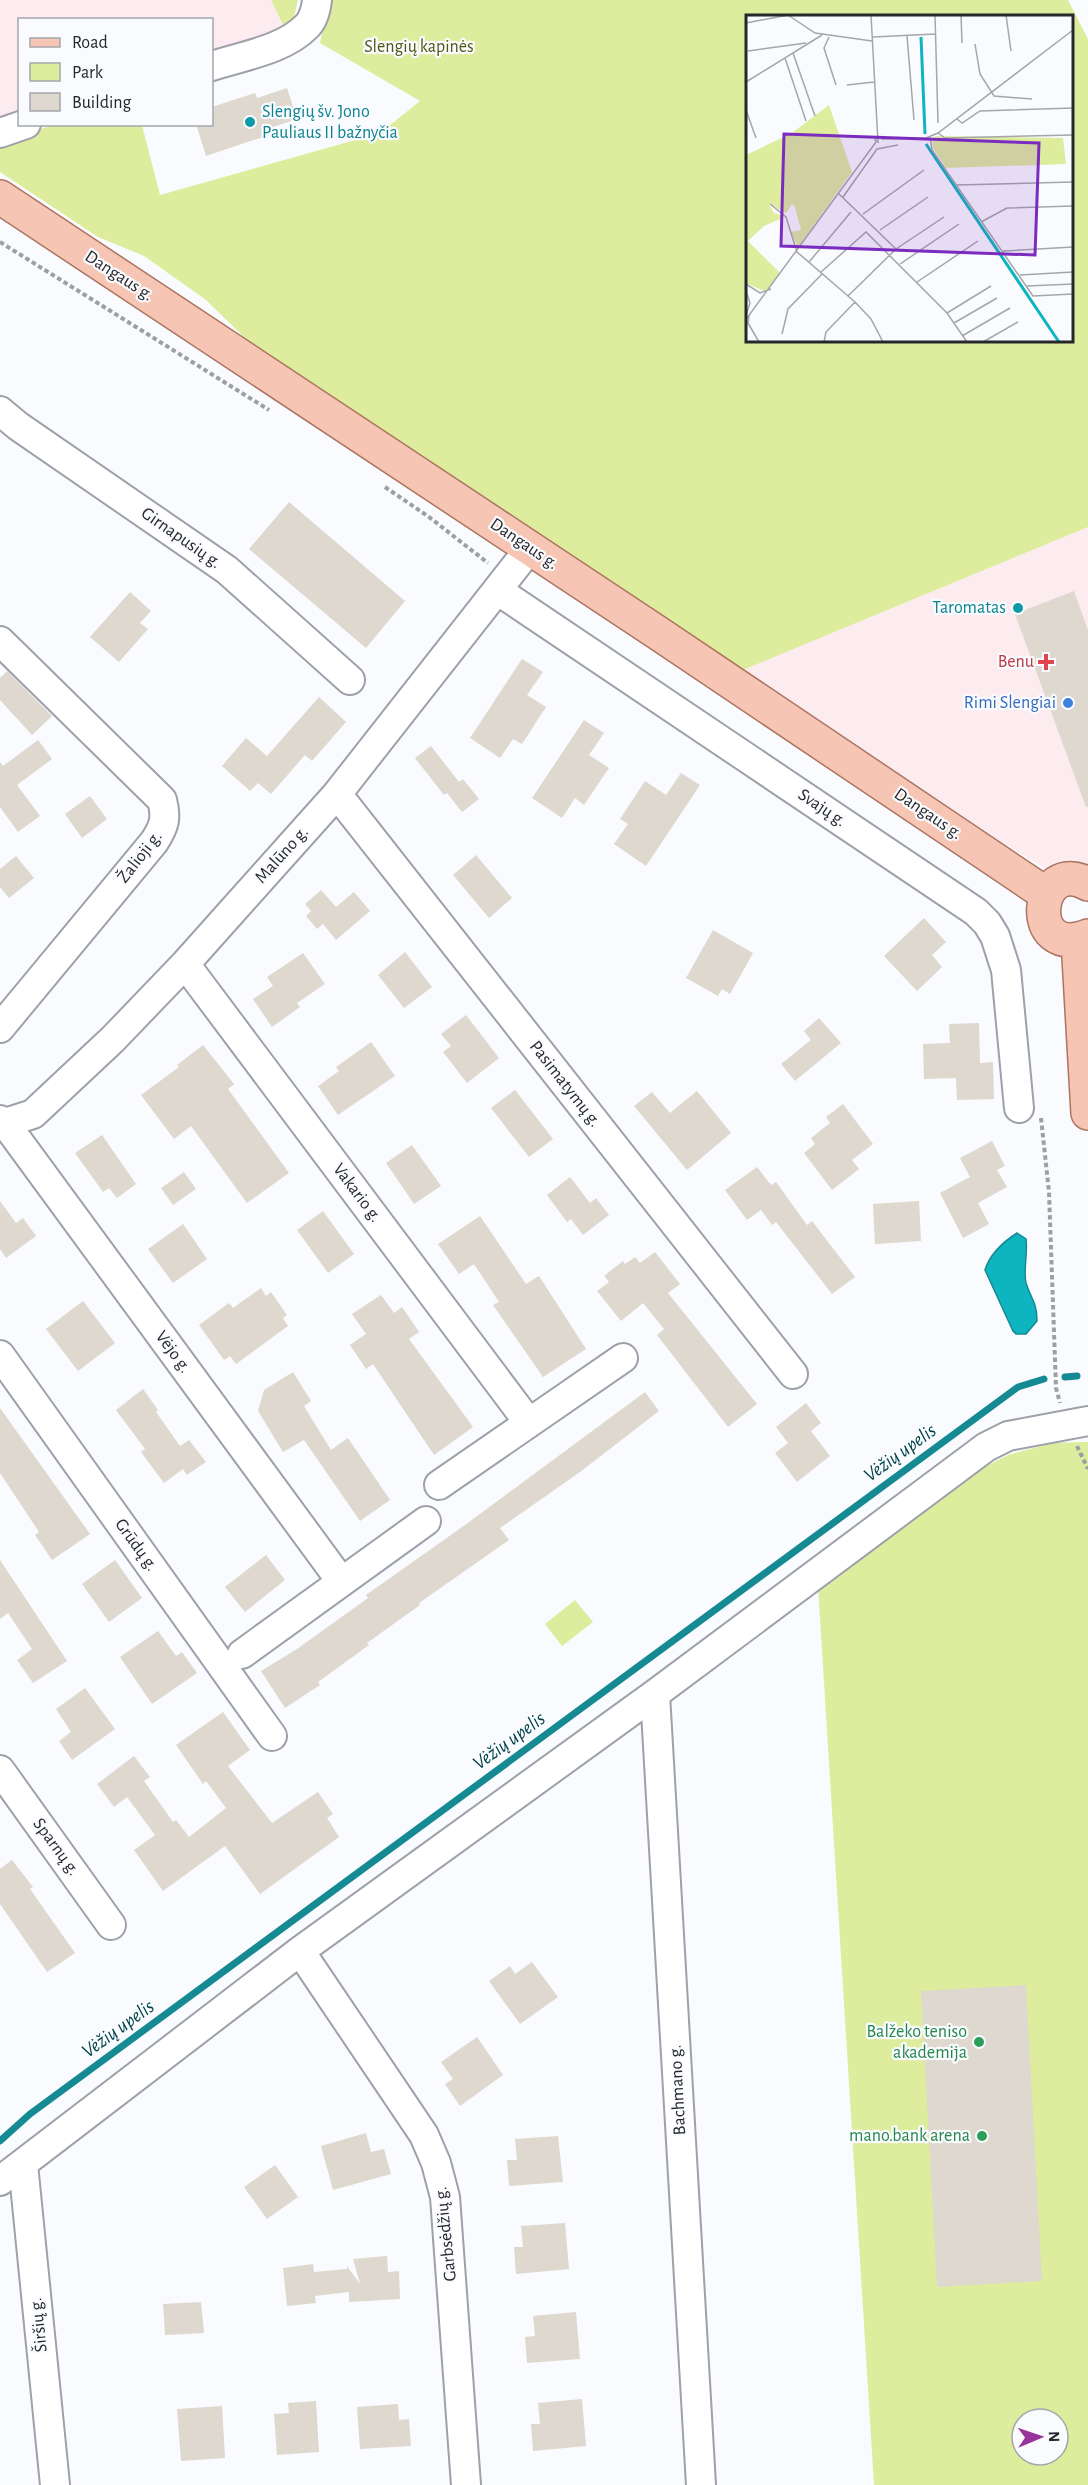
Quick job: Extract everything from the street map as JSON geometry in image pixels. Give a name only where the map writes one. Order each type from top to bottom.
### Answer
[{"type":"main road","name":"Dangaus g.","points":[[0,197],[530,548],[1046,894]]},
{"type":"main road","points":[[1088,884],[1074,879],[1063,880],[1046,894],[1042,905],[1047,927],[1055,936],[1066,940],[1083,938],[1088,1113]]},
{"type":"street","points":[[213,66],[281,44],[307,26],[315,13],[317,0]]},
{"type":"street","points":[[0,133],[20,126]]},
{"type":"street","name":"Girnapusių g.","points":[[0,411],[18,426],[227,570],[350,680]]},
{"type":"street","name":"Malūno g.","points":[[2,1121],[33,1114],[113,1039],[184,964],[337,794],[530,548]]},
{"type":"street","name":"Svajų g.","points":[[502,584],[976,912],[995,936],[1006,970],[1029,1109]]},
{"type":"street","name":"Žalioji g.","points":[[0,641],[162,800],[166,813],[163,827],[154,842],[0,1028]]},
{"type":"street","name":"Pasimatymų g.","points":[[337,794],[793,1374]]},
{"type":"street","name":"Vakario g.","points":[[184,964],[529,1423]]},
{"type":"street","name":"Vėjo g.","points":[[2,1121],[341,1581]]},
{"type":"street","name":"Grūdų g.","points":[[0,1355],[272,1736]]},
{"type":"street","points":[[439,1485],[623,1358]]},
{"type":"street","points":[[0,2181],[300,1951],[655,1694],[986,1448],[1008,1436],[1078,1423]]},
{"type":"street","points":[[242,1654],[426,1521]]},
{"type":"street","name":"Bachmano g.","points":[[655,1694],[701,2485]]},
{"type":"street","name":"Sparnų g.","points":[[0,1770],[111,1925]]},
{"type":"street","name":"Garbsėdžių g.","points":[[300,1951],[424,2135],[436,2163],[445,2197],[466,2485]]},
{"type":"street","name":"Širšių g.","points":[[23,2164],[55,2485]]},
{"type":"path","points":[[0,242],[278,416]]},
{"type":"path","points":[[382,485],[429,517],[502,584]]},
{"type":"path","points":[[1029,1109],[1049,1192],[1056,1388],[1078,1423],[1088,1469]]},
{"type":"shaded area","points":[[0,0],[271,0],[286,31],[213,54],[213,18],[18,18],[18,114],[0,121]]},
{"type":"shaded area","points":[[1088,527],[1088,877],[1043,867],[998,840],[743,670]]},
{"type":"green space","points":[[271,0],[298,0],[294,17],[286,31]]},
{"type":"green space","name":"Slengių kapinės","points":[[329,0],[1068,0],[1088,39],[1088,527],[743,670],[249,342],[206,300],[144,256],[98,237],[0,172],[0,141],[51,126],[142,126],[160,195],[380,133],[420,101],[320,43]]},
{"type":"green space","points":[[1088,1442],[1088,2485],[874,2485],[818,1586],[977,1471],[1008,1455],[1052,1443]]},
{"type":"green space","points":[[575,1600],[593,1622],[562,1646],[545,1624]]},
{"type":"water","points":[[1017,1233],[1026,1239],[1025,1278],[1037,1315],[1037,1321],[1026,1334],[1016,1334],[1013,1331],[985,1270],[998,1249]]},
{"type":"building","name":"Slengių šv. Jono Pauliaus II bažnyčia","points":[[287,88],[297,119],[267,129],[269,135],[206,156],[197,126],[213,126],[213,107],[255,93],[257,98]]},
{"type":"building","points":[[289,502],[405,601],[366,648],[249,549]]},
{"type":"building","name":"Rimi Slengiai","points":[[1074,591],[1088,630],[1088,807],[1086,807],[1015,614]]},
{"type":"building","points":[[130,592],[151,611],[140,623],[148,629],[119,662],[90,637]]},
{"type":"building","points":[[522,659],[543,672],[527,695],[546,707],[522,744],[513,739],[500,758],[470,738]]},
{"type":"building","points":[[7,671],[52,716],[32,735],[0,700],[0,678]]},
{"type":"building","points":[[319,697],[346,722],[312,761],[305,755],[271,794],[258,783],[250,791],[222,766],[246,738],[267,756]]},
{"type":"building","points":[[584,720],[604,733],[589,755],[609,768],[584,805],[575,798],[562,818],[532,798]]},
{"type":"building","points":[[38,740],[52,759],[17,785],[40,816],[18,832],[0,807],[0,762],[3,766]]},
{"type":"building","points":[[431,746],[459,782],[463,779],[479,799],[462,812],[447,793],[444,795],[415,758]]},
{"type":"building","points":[[681,773],[700,785],[646,866],[614,844],[628,824],[620,819],[645,781],[666,795]]},
{"type":"building","points":[[90,796],[107,819],[82,838],[65,814]]},
{"type":"building","points":[[476,855],[512,898],[489,918],[453,875]]},
{"type":"building","points":[[16,856],[34,878],[9,898],[0,887],[0,869]]},
{"type":"building","points":[[321,890],[336,907],[354,892],[370,911],[336,940],[323,924],[317,929],[306,916],[311,911],[305,904]]},
{"type":"building","points":[[924,918],[946,942],[932,955],[942,967],[917,991],[884,956]]},
{"type":"building","points":[[713,930],[753,953],[730,994],[722,989],[718,996],[686,978]]},
{"type":"building","points":[[405,952],[432,987],[404,1008],[378,975]]},
{"type":"building","points":[[303,953],[325,984],[297,1003],[300,1007],[272,1027],[253,999],[273,986],[267,977]]},
{"type":"building","points":[[466,1015],[499,1058],[467,1083],[443,1052],[451,1046],[441,1034]]},
{"type":"building","points":[[819,1018],[841,1043],[795,1081],[781,1064],[811,1040],[804,1031]]},
{"type":"building","points":[[979,1023],[980,1063],[993,1062],[994,1099],[957,1100],[956,1078],[924,1079],[923,1044],[950,1043],[949,1024]]},
{"type":"building","points":[[371,1042],[395,1076],[338,1115],[318,1086],[339,1071],[336,1067]]},
{"type":"building","points":[[203,1045],[234,1084],[228,1089],[289,1173],[247,1203],[191,1126],[174,1139],[141,1095],[179,1067],[177,1065]]},
{"type":"building","points":[[515,1090],[553,1139],[529,1157],[491,1108]]},
{"type":"building","points":[[697,1091],[731,1133],[687,1170],[634,1106],[652,1092],[670,1113]]},
{"type":"building","points":[[843,1104],[873,1144],[852,1160],[859,1169],[832,1190],[804,1153],[815,1144],[811,1138],[830,1123],[826,1117]]},
{"type":"building","points":[[102,1135],[136,1184],[117,1198],[109,1188],[103,1192],[75,1153]]},
{"type":"building","points":[[992,1141],[1005,1166],[997,1170],[1007,1187],[978,1203],[989,1224],[963,1238],[940,1193],[970,1177],[960,1158]]},
{"type":"building","points":[[412,1145],[441,1186],[414,1204],[386,1163]]},
{"type":"building","points":[[757,1167],[771,1185],[776,1182],[807,1225],[812,1221],[855,1277],[832,1294],[776,1222],[772,1225],[761,1210],[747,1220],[725,1190]]},
{"type":"building","points":[[184,1172],[196,1189],[173,1205],[161,1188]]},
{"type":"building","points":[[570,1177],[590,1203],[596,1198],[609,1215],[583,1235],[571,1219],[567,1222],[547,1195]]},
{"type":"building","points":[[0,1201],[16,1223],[23,1218],[36,1236],[6,1258],[0,1249]]},
{"type":"building","points":[[919,1201],[921,1241],[875,1244],[873,1204]]},
{"type":"building","points":[[323,1211],[354,1254],[328,1273],[297,1230]]},
{"type":"building","points":[[480,1216],[526,1284],[539,1276],[586,1349],[543,1377],[493,1305],[499,1302],[474,1264],[459,1274],[438,1244]]},
{"type":"building","points":[[183,1224],[207,1259],[173,1283],[148,1249]]},
{"type":"building","points":[[655,1252],[680,1284],[668,1293],[757,1404],[728,1427],[657,1335],[664,1329],[643,1303],[621,1321],[597,1291],[609,1282],[604,1276],[623,1261],[625,1264],[635,1257],[640,1263]]},
{"type":"building","points":[[261,1288],[266,1296],[271,1292],[287,1315],[283,1318],[288,1326],[236,1364],[230,1356],[224,1360],[199,1325],[229,1303],[233,1308]]},
{"type":"building","points":[[381,1295],[394,1313],[402,1307],[419,1332],[409,1339],[473,1427],[434,1455],[373,1364],[366,1369],[350,1345],[366,1334],[352,1314]]},
{"type":"building","points":[[83,1301],[115,1343],[78,1371],[46,1329]]},
{"type":"building","points":[[293,1372],[311,1401],[304,1406],[331,1450],[348,1438],[390,1500],[360,1521],[304,1440],[283,1452],[258,1411],[264,1390]]},
{"type":"building","points":[[143,1389],[180,1446],[189,1440],[206,1462],[187,1475],[183,1469],[164,1483],[141,1452],[145,1449],[116,1410]]},
{"type":"building","points":[[645,1392],[659,1411],[580,1472],[500,1528],[509,1540],[419,1603],[420,1605],[367,1643],[369,1645],[318,1682],[320,1685],[285,1708],[261,1671],[297,1649],[368,1598],[366,1595]]},
{"type":"building","points":[[806,1403],[821,1423],[811,1431],[830,1456],[797,1482],[775,1453],[788,1443],[776,1427]]},
{"type":"building","points":[[0,1408],[90,1534],[52,1560],[35,1535],[39,1532],[0,1473]]},
{"type":"building","points":[[266,1555],[285,1580],[245,1612],[225,1587]]},
{"type":"building","points":[[0,1560],[67,1661],[33,1683],[17,1660],[32,1649],[8,1613],[0,1619]]},
{"type":"building","points":[[115,1560],[142,1598],[109,1622],[82,1584]]},
{"type":"building","points":[[158,1631],[176,1656],[182,1652],[197,1673],[152,1704],[120,1657]]},
{"type":"building","points":[[85,1688],[115,1729],[72,1760],[59,1741],[71,1732],[56,1709]]},
{"type":"building","points":[[223,1712],[250,1750],[228,1766],[272,1823],[318,1792],[333,1814],[327,1818],[339,1837],[260,1894],[225,1846],[163,1891],[134,1850],[155,1835],[127,1797],[114,1807],[97,1784],[134,1756],[150,1777],[144,1781],[173,1822],[176,1820],[189,1837],[226,1808],[206,1781],[203,1784],[176,1745]]},
{"type":"building","points":[[12,1860],[33,1887],[30,1889],[75,1953],[47,1972],[0,1904],[0,1869]]},
{"type":"building","points":[[532,1962],[558,1997],[520,2024],[489,1981],[510,1966],[515,1974]]},
{"type":"building","name":"mano.bank arena","points":[[1026,1985],[1042,2281],[937,2287],[921,1991]]},
{"type":"building","points":[[477,2037],[503,2075],[460,2106],[445,2084],[453,2079],[441,2062]]},
{"type":"building","points":[[366,2133],[371,2152],[384,2149],[391,2174],[333,2190],[321,2146]]},
{"type":"building","points":[[558,2136],[563,2182],[509,2186],[507,2160],[517,2160],[515,2139]]},
{"type":"building","points":[[275,2165],[298,2197],[267,2219],[244,2187]]},
{"type":"building","points":[[565,2223],[569,2269],[516,2274],[514,2247],[523,2247],[521,2226]]},
{"type":"building","points":[[387,2256],[388,2272],[399,2271],[400,2299],[349,2302],[349,2292],[315,2296],[316,2303],[287,2306],[283,2268],[313,2264],[314,2272],[347,2269],[347,2266],[360,2284],[353,2259]]},
{"type":"building","points":[[201,2302],[204,2333],[165,2335],[163,2304]]},
{"type":"building","points":[[576,2312],[580,2359],[527,2363],[525,2337],[535,2336],[533,2316]]},
{"type":"building","points":[[582,2399],[586,2446],[533,2451],[531,2424],[540,2424],[538,2403]]},
{"type":"building","points":[[316,2401],[319,2452],[277,2455],[274,2414],[289,2413],[288,2403]]},
{"type":"building","points":[[398,2404],[399,2420],[409,2419],[411,2446],[360,2449],[357,2407]]},
{"type":"building","points":[[222,2406],[225,2458],[181,2461],[177,2409]]},
{"type":"waterway","name":"Vėžių upelis","points":[[1065,1377],[1077,1376]]},
{"type":"waterway","name":"Vėžių upelis","points":[[0,2141],[30,2114],[1018,1387],[1044,1379]]},
{"type":"place","name":"Slengių šv. Jono Pauliaus II bažnyčia","points":[[250,122]]},
{"type":"place","name":"Taromatas","points":[[1018,608]]},
{"type":"place","name":"Benu","points":[[1046,662]]},
{"type":"place","name":"Rimi Slengiai","points":[[1068,703]]},
{"type":"place","name":"Balžeko teniso akademija","points":[[979,2042]]},
{"type":"place","name":"mano.bank arena","points":[[982,2136]]}]
